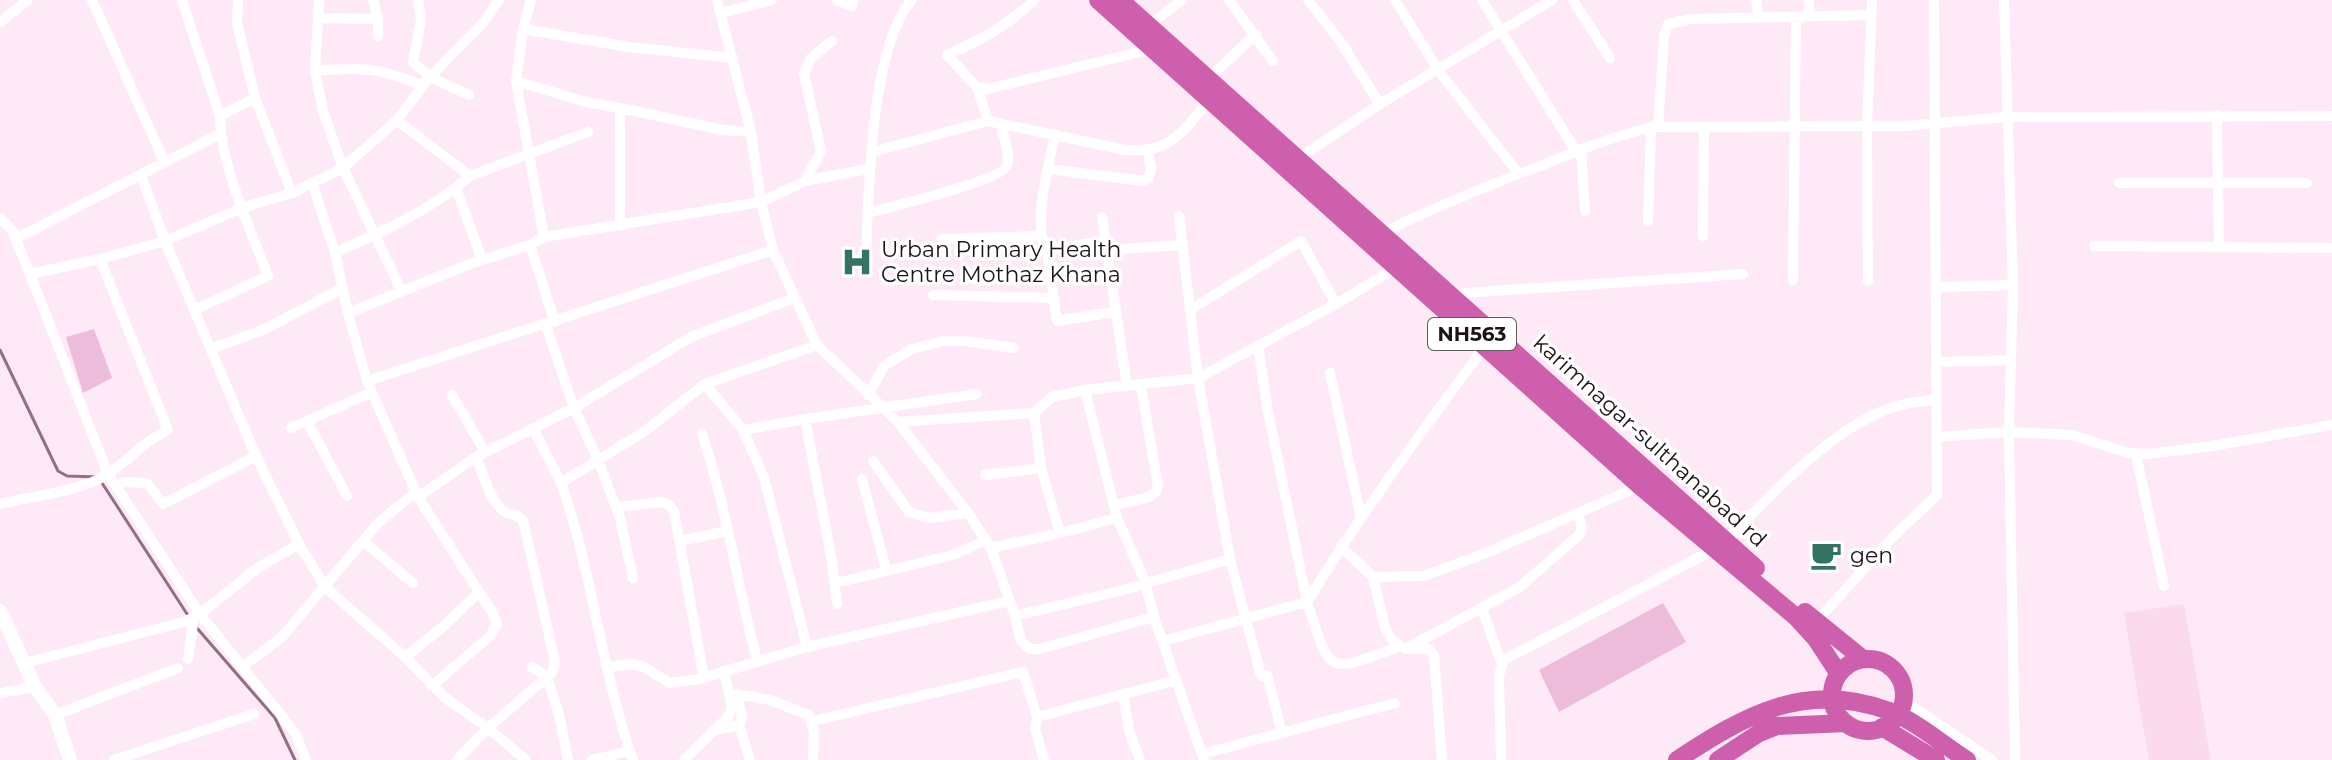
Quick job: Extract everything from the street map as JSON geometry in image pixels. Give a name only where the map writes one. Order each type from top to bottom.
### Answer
[{"type":"highway","name":"NH563","points":[[1098,0],[1142,30],[1152,49],[1640,486],[1721,545],[1796,617],[1816,639],[1837,677],[1833,704],[1846,723]]},
{"type":"highway","name":"karimnagar-sulthanabad rd","points":[[1120,0],[1142,30],[1207,80],[1451,294],[1721,545],[1863,659]]},
{"type":"highway","name":"NH563","points":[[1863,659],[1877,660],[1896,672],[1902,685],[1903,700]]},
{"type":"highway","points":[[1666,760],[1748,708],[1837,677],[1849,664],[1863,659]]},
{"type":"highway","points":[[1677,760],[1715,735],[1773,707],[1810,698],[1859,702],[1891,712],[1967,760]]},
{"type":"highway","points":[[1718,760],[1759,733],[1777,726],[1846,723],[1867,731],[1882,727],[1898,713],[1903,700]]},
{"type":"highway","points":[[1882,727],[1936,760]]},
{"type":"street","points":[[0,22],[28,0]]},
{"type":"street","points":[[92,0],[164,161]]},
{"type":"street","points":[[182,0],[220,116],[220,134],[242,208],[268,276],[194,310]]},
{"type":"street","points":[[238,0],[237,23],[255,98],[292,193]]},
{"type":"street","points":[[319,0],[315,71],[323,111],[343,168],[401,290]]},
{"type":"street","points":[[373,0],[378,36]]},
{"type":"street","points":[[418,0],[421,20],[413,63],[426,82]]},
{"type":"street","points":[[30,274],[165,241],[242,208],[292,193],[343,168],[397,120],[426,82],[484,22],[499,0]]},
{"type":"street","points":[[531,0],[523,29],[516,81],[544,237]]},
{"type":"street","points":[[717,0],[751,132],[761,202],[773,250],[794,298],[817,345],[898,422],[989,544],[1021,641],[1030,649],[1039,649],[1154,617]]},
{"type":"street","points":[[721,13],[772,0]]},
{"type":"street","points":[[837,0],[852,6],[854,0]]},
{"type":"street","points":[[866,263],[868,169],[885,54],[905,7],[912,0]]},
{"type":"street","points":[[988,121],[977,87],[947,55],[1020,16],[1034,0]]},
{"type":"street","points":[[1142,30],[1182,0]]},
{"type":"street","points":[[1229,0],[1273,61]]},
{"type":"street","points":[[1308,0],[1340,41],[1380,104]]},
{"type":"street","points":[[1395,0],[1438,70],[1518,173]]},
{"type":"street","points":[[1482,0],[1579,150],[1585,211]]},
{"type":"street","points":[[1296,160],[1380,104],[1552,0]]},
{"type":"street","points":[[1573,0],[1610,58]]},
{"type":"street","points":[[1756,0],[1759,17]]},
{"type":"street","points":[[1809,0],[1809,16]]},
{"type":"street","points":[[1868,281],[1867,126],[1872,0]]},
{"type":"street","points":[[1816,622],[1894,536],[1933,500],[1938,490],[1934,0]]},
{"type":"street","points":[[2004,0],[2013,285],[2009,432],[2015,760]]},
{"type":"street","points":[[1648,221],[1664,36],[1668,24],[1682,19],[1872,15]]},
{"type":"street","points":[[1793,280],[1796,17]]},
{"type":"street","points":[[319,18],[378,19]]},
{"type":"street","points":[[523,29],[629,47],[733,58]]},
{"type":"street","points":[[1207,80],[1256,34]]},
{"type":"street","points":[[805,181],[821,151],[804,73],[811,58],[832,41]]},
{"type":"street","points":[[977,87],[988,89],[1152,49]]},
{"type":"street","points":[[315,71],[372,68],[469,95]]},
{"type":"street","points":[[516,81],[586,102],[723,130],[751,132]]},
{"type":"street","points":[[220,116],[255,98]]},
{"type":"street","points":[[872,152],[988,121],[1125,150],[1148,152],[1184,131],[1209,100]]},
{"type":"street","points":[[620,108],[620,226]]},
{"type":"street","points":[[2217,115],[2219,248]]},
{"type":"street","points":[[1380,234],[1432,208],[1518,173],[1611,137],[1655,127],[1867,126],[2006,117],[2332,116]]},
{"type":"street","points":[[397,120],[470,176]]},
{"type":"street","points":[[868,213],[995,177],[1008,165],[1001,124]]},
{"type":"street","points":[[1703,236],[1704,126]]},
{"type":"street","points":[[335,253],[377,234],[456,188],[470,176],[588,132]]},
{"type":"street","points":[[17,238],[220,134]]},
{"type":"street","points":[[1055,134],[1041,204],[1042,236],[1047,250],[1057,321],[1115,312]]},
{"type":"street","points":[[1049,169],[1143,181],[1151,176],[1148,152]]},
{"type":"street","points":[[348,313],[544,237],[761,202],[805,181],[868,169]]},
{"type":"street","points":[[141,175],[165,241],[256,456],[299,544],[325,587],[405,657],[454,706],[488,728],[526,760]]},
{"type":"street","points":[[312,182],[335,253],[367,381],[417,494],[495,618],[495,631],[432,686]]},
{"type":"street","points":[[2119,183],[2307,183]]},
{"type":"street","points":[[456,188],[482,260]]},
{"type":"street","points":[[1179,216],[1198,378],[1230,559],[1282,733]]},
{"type":"street","points":[[1102,217],[1127,386]]},
{"type":"street","points":[[0,218],[17,238],[102,477],[192,617],[242,667],[296,734],[306,760]]},
{"type":"street","points":[[942,239],[1042,236]]},
{"type":"street","points":[[1190,310],[1301,241],[1336,304]]},
{"type":"street","points":[[530,245],[574,408],[616,507],[633,578]]},
{"type":"street","points":[[1047,250],[1105,245],[1183,245]]},
{"type":"street","points":[[2094,246],[2332,248]]},
{"type":"street","points":[[367,381],[773,250]]},
{"type":"street","points":[[0,504],[102,477],[148,439],[168,430],[100,259]]},
{"type":"street","points":[[898,422],[1034,413],[1052,397],[1085,390],[1198,378],[1396,268]]},
{"type":"street","points":[[1451,294],[1743,274]]},
{"type":"street","points":[[1936,287],[2013,285]]},
{"type":"street","points":[[211,349],[265,329],[343,288]]},
{"type":"street","points":[[933,295],[1053,298]]},
{"type":"street","points":[[242,667],[282,637],[389,512],[480,455],[574,408],[691,337],[794,298]]},
{"type":"street","points":[[868,395],[884,366],[912,349],[943,341],[1014,348]]},
{"type":"street","points":[[561,483],[645,431],[705,384],[817,345]]},
{"type":"street","points":[[1258,345],[1268,412],[1307,602],[1323,651],[1338,666],[1402,648],[1520,587],[1572,542],[1582,528],[1578,513]]},
{"type":"street","points":[[1163,641],[1307,602],[1411,445],[1485,346]]},
{"type":"street","points":[[1937,362],[2011,360]]},
{"type":"street","points":[[1330,373],[1361,518]]},
{"type":"street","points":[[705,384],[743,430],[764,477],[807,647]]},
{"type":"street","points":[[1114,505],[1146,498],[1156,492],[1158,486],[1141,386]]},
{"type":"street","points":[[1085,390],[1117,518],[1145,581],[1154,617],[1203,757],[1395,703]]},
{"type":"street","points":[[291,428],[372,392]]},
{"type":"street","points":[[743,430],[977,394]]},
{"type":"street","points":[[452,395],[499,506],[505,513],[521,516],[525,526],[555,662],[553,671],[457,760]]},
{"type":"street","points":[[1502,664],[1519,650],[1721,545],[1791,475],[1846,432],[1899,405],[1937,399]]},
{"type":"street","points":[[1034,413],[1041,468],[1060,533]]},
{"type":"street","points":[[805,419],[836,583],[837,604]]},
{"type":"street","points":[[307,421],[347,496]]},
{"type":"street","points":[[1937,437],[2009,432],[2072,435],[2106,448],[2136,454],[2206,447],[2332,425]]},
{"type":"street","points":[[534,430],[561,483],[578,529],[608,667],[632,756],[592,760]]},
{"type":"street","points":[[702,434],[717,479],[739,592],[757,660]]},
{"type":"street","points":[[2136,454],[2164,586]]},
{"type":"street","points":[[123,482],[147,483],[163,504],[256,456]]},
{"type":"street","points":[[873,461],[909,512],[928,518],[968,513]]},
{"type":"street","points":[[985,475],[1041,468]]},
{"type":"street","points":[[862,479],[886,569]]},
{"type":"street","points":[[1373,577],[1423,576],[1479,556],[1640,486]]},
{"type":"street","points":[[616,507],[668,504],[674,511],[704,678]]},
{"type":"street","points":[[836,583],[989,544],[1060,533],[1117,518]]},
{"type":"street","points":[[680,541],[727,531]]},
{"type":"street","points":[[363,541],[413,583]]},
{"type":"street","points":[[25,663],[192,617],[259,567],[299,544]]},
{"type":"street","points":[[1341,547],[1373,577],[1385,628],[1402,648],[1428,649],[1434,655],[1442,760]]},
{"type":"street","points":[[1015,616],[1119,591],[1145,581],[1230,559]]},
{"type":"street","points":[[405,657],[443,627],[479,592]]},
{"type":"street","points":[[608,667],[642,666],[670,683],[704,678],[807,647],[1009,601]]},
{"type":"street","points":[[1482,609],[1502,664],[1499,675],[1501,760]]},
{"type":"street","points":[[0,611],[4,630],[25,663],[35,687],[55,715],[70,760]]},
{"type":"street","points":[[188,659],[192,617]]},
{"type":"street","points":[[532,667],[547,677],[568,760]]},
{"type":"street","points":[[55,715],[178,668]]},
{"type":"street","points":[[685,759],[728,717],[732,708],[724,671]]},
{"type":"street","points":[[813,721],[1023,672],[1037,717],[1035,729],[1044,760]]},
{"type":"street","points":[[1037,717],[1177,680]]},
{"type":"street","points":[[0,693],[35,687]]},
{"type":"street","points":[[750,760],[739,725],[742,717],[737,694],[770,700],[809,715],[813,721],[813,760]]},
{"type":"street","points":[[1123,694],[1129,731],[1140,760]]},
{"type":"street","points":[[1903,700],[1992,760]]},
{"type":"street","points":[[114,760],[254,714]]},
{"type":"street","points":[[715,730],[739,725]]},
{"type":"shaded area","points":[[94,329],[112,378],[83,393],[66,337]]},
{"type":"shaded area","points":[[1663,603],[1686,642],[1559,712],[1539,670]]},
{"type":"shaded area","points":[[2184,604],[2211,760],[2149,760],[2124,613]]},
{"type":"waterway","points":[[0,350],[58,471],[67,476],[97,477]]},
{"type":"waterway","points":[[102,483],[189,617]]},
{"type":"waterway","points":[[196,627],[275,718],[295,760]]},
{"type":"place","name":"Urban Primary Health Centre Mothaz Khana","points":[[857,262]]},
{"type":"place","name":"gen","points":[[1826,555]]}]
